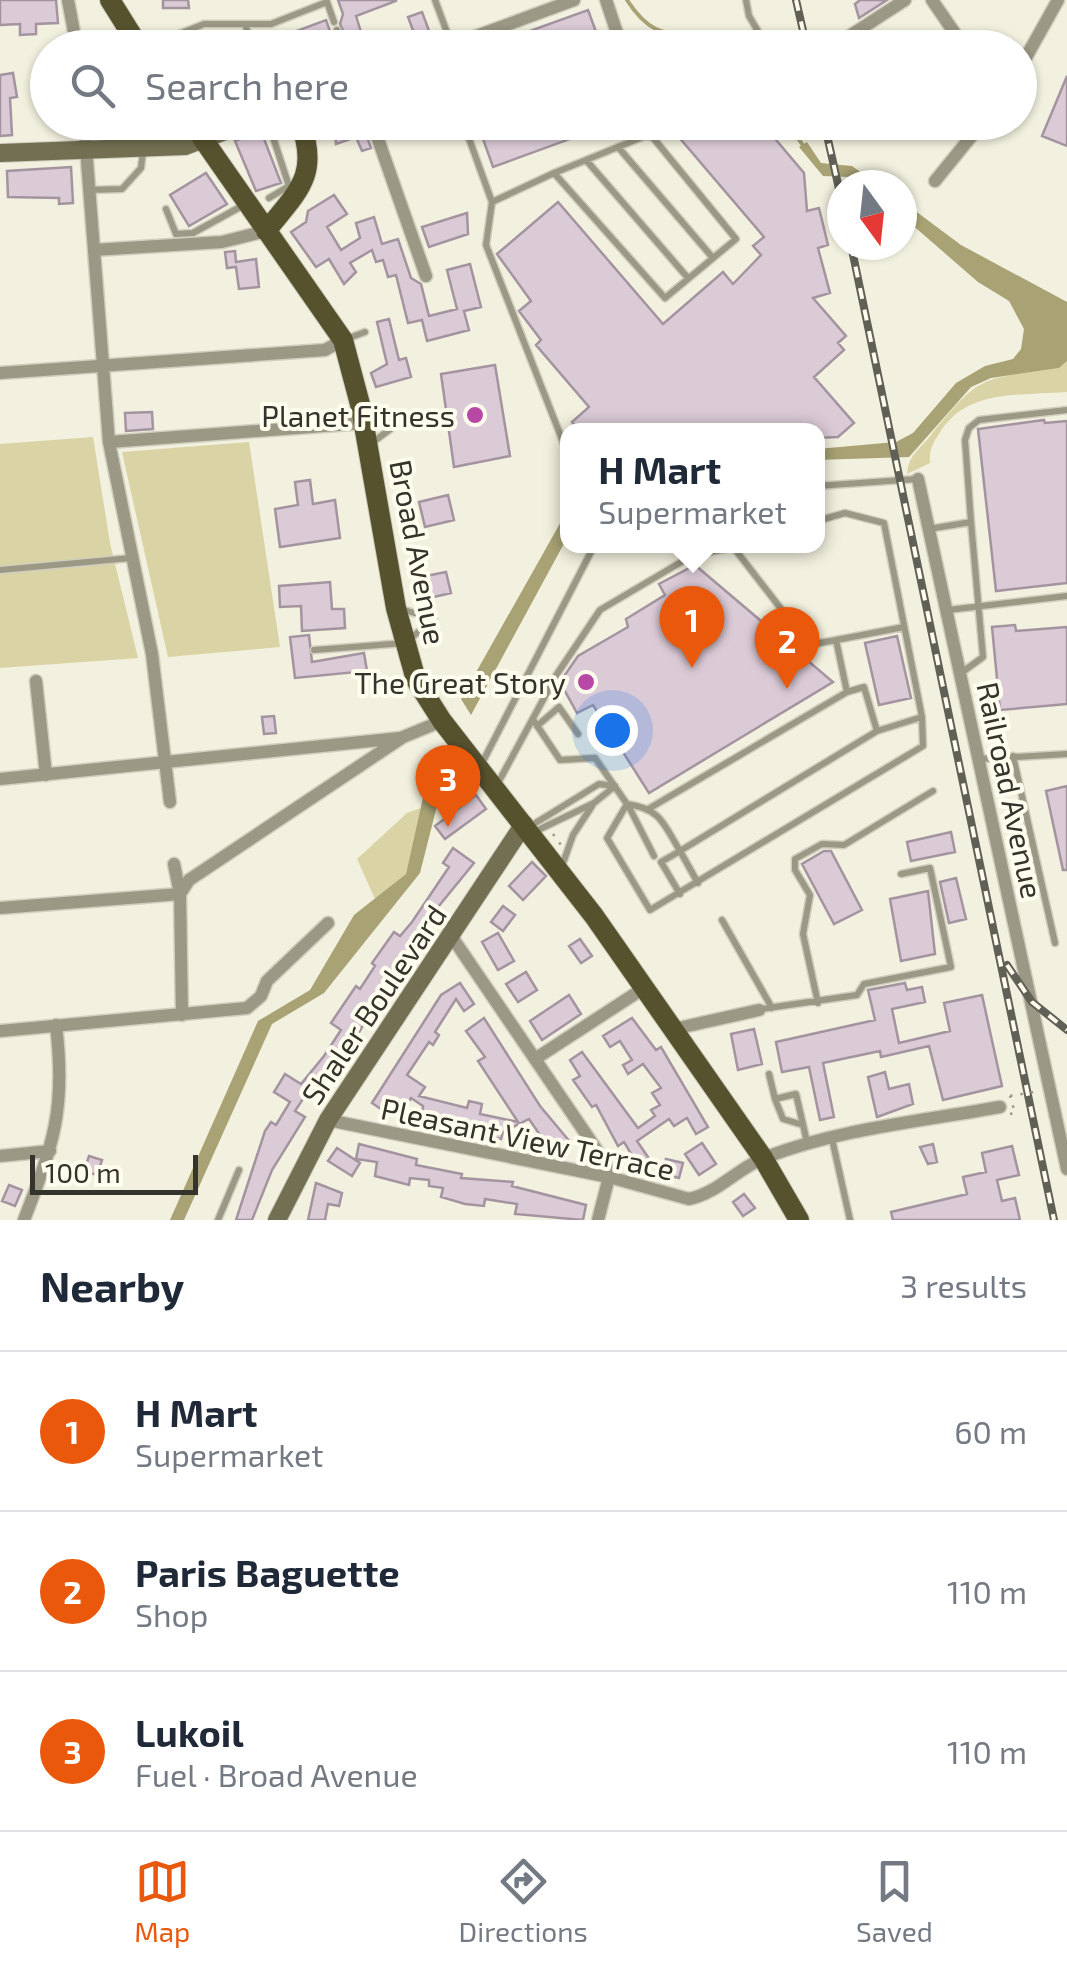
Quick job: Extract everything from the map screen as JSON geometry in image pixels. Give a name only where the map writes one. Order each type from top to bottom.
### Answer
[{"type":"main road","points":[[110,0],[129,30]]},
{"type":"main road","points":[[266,230],[307,174],[311,160],[305,140]]},
{"type":"main road","name":"Broad Avenue","points":[[204,141],[343,340],[363,416],[396,608],[416,680],[442,722],[560,872],[674,1030],[763,1158],[799,1220]]},
{"type":"street","points":[[68,0],[74,30]]},
{"type":"street","points":[[486,30],[545,5],[574,0]]},
{"type":"street","points":[[606,0],[616,30]]},
{"type":"street","points":[[859,30],[904,0]]},
{"type":"street","points":[[932,0],[953,30]]},
{"type":"street","points":[[1037,38],[1058,0]]},
{"type":"street","points":[[84,140],[109,442],[152,654],[170,802]]},
{"type":"street","points":[[378,140],[426,276]]},
{"type":"street","points":[[935,181],[968,140]]},
{"type":"street","points":[[0,152],[84,152],[204,141]]},
{"type":"street","points":[[94,250],[178,239],[222,242],[266,230]]},
{"type":"street","points":[[0,373],[325,350],[343,340]]},
{"type":"street","points":[[109,442],[363,416]]},
{"type":"street","name":"Railroad Avenue","points":[[918,479],[1046,1095],[1067,1170]]},
{"type":"street","points":[[36,680],[46,775]]},
{"type":"street","points":[[180,894],[189,880],[403,737],[442,722]]},
{"type":"street","points":[[0,780],[403,737]]},
{"type":"street","name":"Shaler Boulevard","points":[[277,1220],[328,1120],[527,829]]},
{"type":"street","points":[[174,864],[180,894],[182,1015]]},
{"type":"street","points":[[0,908],[180,894]]},
{"type":"street","points":[[0,1031],[247,1008],[261,996],[267,981],[328,923]]},
{"type":"street","points":[[452,937],[606,1162],[609,1177],[598,1220]]},
{"type":"street","points":[[535,1058],[644,988]]},
{"type":"street","points":[[674,1030],[766,1009]]},
{"type":"street","points":[[24,1220],[50,1151],[62,1097],[56,1025]]},
{"type":"street","points":[[1046,1095],[1067,1096]]},
{"type":"street","name":"Pleasant View Terrace","points":[[328,1120],[609,1177],[690,1199],[703,1196],[763,1158],[831,1138],[1005,1101]]},
{"type":"street","points":[[0,1156],[50,1151]]},
{"type":"lane","points":[[435,0],[443,30]]},
{"type":"lane","points":[[746,0],[757,30]]},
{"type":"lane","points":[[189,30],[204,24],[271,24],[326,2],[337,30]]},
{"type":"lane","points":[[245,24],[247,30]]},
{"type":"lane","points":[[88,190],[122,189],[141,168],[133,140]]},
{"type":"lane","points":[[269,198],[289,186],[274,140]]},
{"type":"lane","points":[[470,140],[492,202],[486,244],[560,434]]},
{"type":"lane","points":[[492,202],[629,140]]},
{"type":"lane","points":[[554,172],[665,298],[736,239],[658,140]]},
{"type":"lane","points":[[618,147],[713,258]]},
{"type":"lane","points":[[586,160],[688,278]]},
{"type":"lane","points":[[166,209],[178,239],[247,203]]},
{"type":"lane","points":[[343,340],[366,332]]},
{"type":"lane","points":[[961,673],[983,657],[982,606],[965,440],[969,428],[979,420],[1067,410]]},
{"type":"lane","points":[[363,416],[400,422],[368,445]]},
{"type":"lane","points":[[825,485],[918,479]]},
{"type":"lane","points":[[627,804],[607,838],[650,910],[924,746],[922,717],[884,523],[846,513],[825,518]]},
{"type":"lane","points":[[929,529],[971,522]]},
{"type":"lane","points":[[479,768],[590,553]]},
{"type":"lane","points":[[495,788],[535,724],[558,674],[600,610],[699,553]]},
{"type":"lane","points":[[741,553],[809,645],[904,626]]},
{"type":"lane","points":[[0,570],[131,558]]},
{"type":"lane","points":[[947,610],[1067,596]]},
{"type":"lane","points":[[314,650],[405,643],[434,619],[396,608]]},
{"type":"lane","points":[[836,640],[847,692]]},
{"type":"lane","points":[[627,804],[650,808],[847,692],[864,687],[877,731]]},
{"type":"lane","points":[[535,724],[559,707],[578,734]]},
{"type":"lane","points":[[680,894],[661,862],[877,731],[922,717]]},
{"type":"lane","points":[[535,724],[560,760],[595,758],[627,804],[654,856]]},
{"type":"lane","points":[[979,759],[1067,754]]},
{"type":"lane","points":[[1014,756],[1055,943]]},
{"type":"lane","points":[[527,829],[599,784],[615,786]]},
{"type":"lane","points":[[560,872],[573,835],[594,803],[615,786]]},
{"type":"lane","points":[[818,1002],[804,934],[810,895],[795,870],[795,860],[822,844],[844,845],[933,791]]},
{"type":"lane","points":[[527,829],[594,803]]},
{"type":"lane","points":[[650,808],[698,884]]},
{"type":"lane","points":[[722,920],[766,1009],[857,995],[864,984],[951,967],[930,868],[901,874]]},
{"type":"lane","points":[[769,1074],[783,1119],[803,1125]]},
{"type":"lane","points":[[775,1100],[796,1094],[808,1144]]},
{"type":"lane","points":[[831,1138],[850,1220]]},
{"type":"lane","points":[[218,1220],[239,1170]]},
{"type":"path","points":[[553,834],[562,846]]},
{"type":"path","points":[[1005,1101],[1046,1095]]},
{"type":"path","points":[[1005,1101],[1015,1113]]},
{"type":"shaded area","points":[[807,142],[821,163],[858,170],[827,170],[827,176],[823,176],[799,147]]},
{"type":"shaded area","points":[[917,212],[961,245],[1067,302],[1067,361],[1059,368],[991,378],[971,387],[909,457],[825,460],[825,448],[896,442],[913,433],[956,383],[985,366],[1013,359],[1021,349],[1024,329],[1009,301],[978,282],[917,229]]},
{"type":"shaded area","points":[[1067,361],[1067,392],[996,397],[964,409],[950,419],[937,438],[930,463],[907,474],[915,453],[973,390],[997,378],[1059,368]]},
{"type":"shaded area","points":[[93,437],[110,543],[138,658],[0,668],[0,444]]},
{"type":"shaded area","points":[[249,442],[280,647],[168,657],[122,452]]},
{"type":"shaded area","points":[[560,523],[560,551],[471,715],[461,699]]},
{"type":"shaded area","points":[[434,748],[447,766],[420,873],[324,993],[272,1024],[184,1220],[170,1220],[258,1021],[310,990],[354,915],[406,874]]},
{"type":"shaded area","points":[[421,808],[406,874],[375,899],[357,859],[407,813]]},
{"type":"building","points":[[0,0],[56,0],[58,23],[36,24],[36,30],[30,30],[30,34],[20,35],[20,24],[0,25]]},
{"type":"building","points":[[163,0],[188,0],[189,8],[163,8]]},
{"type":"building","points":[[338,0],[396,0],[356,16],[360,30],[343,30]]},
{"type":"building","points":[[860,0],[887,0],[859,18],[855,4]]},
{"type":"building","points":[[588,10],[595,30],[532,30]]},
{"type":"building","points":[[422,12],[429,30],[413,30],[408,17]]},
{"type":"building","points":[[326,20],[330,30],[299,30]]},
{"type":"building","points":[[13,73],[17,97],[10,98],[12,135],[0,136],[0,75]]},
{"type":"building","points":[[1067,76],[1067,146],[1042,136]]},
{"type":"building","points":[[264,140],[281,183],[256,191],[235,141]]},
{"type":"building","points":[[357,140],[368,140],[371,148],[362,151]]},
{"type":"building","points":[[483,140],[567,140],[493,167]]},
{"type":"building","points":[[681,140],[776,140],[804,173],[807,211],[819,208],[827,241],[827,245],[818,248],[830,293],[813,298],[846,336],[838,343],[844,350],[814,377],[854,423],[838,437],[825,438],[825,423],[573,423],[589,407],[536,345],[541,340],[519,311],[531,301],[497,254],[558,202],[663,324],[723,272],[733,284],[761,255],[753,246],[764,237]]},
{"type":"building","points":[[71,167],[73,203],[59,204],[59,198],[8,197],[7,171]]},
{"type":"building","points":[[206,173],[227,204],[189,226],[170,195]]},
{"type":"building","points":[[334,195],[347,214],[327,227],[341,250],[360,238],[356,223],[374,217],[382,244],[398,239],[411,278],[421,284],[429,316],[457,309],[447,270],[470,264],[481,307],[464,311],[469,330],[427,341],[422,320],[408,323],[396,275],[388,277],[383,260],[376,262],[372,250],[350,263],[356,272],[344,284],[329,259],[316,267],[291,232],[306,222],[308,211]]},
{"type":"building","points":[[467,213],[468,234],[429,247],[422,227]]},
{"type":"building","points":[[235,251],[236,262],[256,259],[259,287],[239,289],[236,267],[227,268],[225,252]]},
{"type":"building","points":[[389,319],[399,360],[406,358],[411,377],[376,387],[371,373],[387,364],[377,322]]},
{"type":"building","name":"Planet Fitness","points":[[495,365],[510,456],[454,467],[441,374]]},
{"type":"building","points":[[152,412],[153,429],[126,431],[125,413]]},
{"type":"building","points":[[1044,420],[1067,421],[1067,583],[996,591],[978,429]]},
{"type":"building","points":[[310,480],[313,504],[335,500],[340,538],[280,547],[275,509],[298,505],[295,482]]},
{"type":"building","points":[[448,495],[454,520],[425,527],[419,502]]},
{"type":"building","points":[[695,565],[833,682],[649,793],[593,705],[577,713],[560,682],[578,656],[628,627],[626,619],[665,595],[659,584]]},
{"type":"building","points":[[446,572],[451,593],[425,599],[421,577]]},
{"type":"building","points":[[330,582],[332,609],[344,609],[345,628],[302,631],[301,606],[280,607],[279,586]]},
{"type":"building","points":[[1015,625],[1016,631],[1067,627],[1067,704],[1000,710],[992,627]]},
{"type":"building","points":[[309,635],[312,662],[364,653],[367,671],[295,678],[290,637]]},
{"type":"building","points":[[897,636],[911,698],[879,705],[865,643]]},
{"type":"building","points":[[274,716],[276,733],[264,734],[262,717]]},
{"type":"building","points":[[1067,786],[1067,870],[1063,870],[1046,791]]},
{"type":"building","points":[[476,795],[486,809],[445,839],[435,826]]},
{"type":"building","points":[[951,832],[955,852],[911,861],[907,842]]},
{"type":"building","points":[[453,848],[474,863],[434,912],[407,968],[369,1015],[339,1067],[325,1086],[316,1079],[295,1111],[305,1117],[272,1170],[252,1220],[236,1220],[265,1131],[271,1122],[276,1125],[290,1102],[274,1092],[285,1074],[301,1084],[324,1056],[341,1030],[331,1023],[356,986],[360,989],[375,966],[372,963],[394,932],[400,936],[412,922],[449,867],[443,863]]},
{"type":"building","points":[[831,851],[862,910],[834,924],[802,864]]},
{"type":"building","points":[[532,862],[546,876],[523,900],[509,886]]},
{"type":"building","points":[[956,878],[966,919],[949,923],[940,882]]},
{"type":"building","points":[[928,891],[935,954],[901,961],[890,899]]},
{"type":"building","points":[[503,906],[515,915],[503,931],[491,922]]},
{"type":"building","points":[[498,933],[514,961],[498,970],[482,942]]},
{"type":"building","points":[[580,939],[592,956],[581,963],[569,946]]},
{"type":"building","points":[[526,972],[537,990],[518,1002],[506,984]]},
{"type":"building","points":[[460,983],[474,1004],[464,1011],[456,999],[435,1032],[439,1035],[433,1045],[429,1042],[407,1075],[425,1087],[419,1096],[467,1108],[469,1101],[482,1104],[480,1114],[518,1122],[478,1061],[485,1057],[466,1031],[484,1018],[540,1106],[571,1143],[556,1151],[552,1142],[547,1145],[529,1119],[503,1132],[501,1139],[421,1120],[423,1106],[411,1098],[405,1108],[395,1103],[388,1114],[372,1103],[441,995]]},
{"type":"building","points":[[905,983],[907,990],[922,987],[925,1002],[892,1009],[899,1043],[950,1031],[944,1003],[982,995],[1002,1086],[943,1100],[929,1046],[881,1057],[880,1051],[823,1063],[834,1117],[820,1120],[809,1067],[782,1072],[776,1042],[875,1020],[868,990]]},
{"type":"building","points":[[569,995],[581,1014],[542,1040],[530,1021]]},
{"type":"building","points":[[632,1018],[656,1050],[661,1047],[708,1127],[696,1134],[687,1118],[674,1126],[669,1119],[637,1141],[650,1160],[639,1167],[624,1142],[618,1146],[596,1105],[592,1107],[573,1080],[580,1076],[570,1060],[582,1052],[638,1128],[655,1116],[651,1110],[660,1105],[652,1093],[661,1088],[643,1064],[628,1074],[623,1065],[632,1060],[620,1041],[610,1047],[603,1036]]},
{"type":"building","points":[[754,1029],[762,1064],[738,1070],[731,1034]]},
{"type":"building","points":[[885,1072],[889,1089],[909,1084],[913,1104],[877,1117],[868,1077]]},
{"type":"building","points":[[702,1143],[716,1164],[699,1175],[685,1154]]},
{"type":"building","points":[[359,1144],[417,1159],[416,1165],[462,1174],[461,1178],[513,1182],[512,1186],[586,1205],[583,1220],[515,1214],[517,1204],[485,1199],[484,1206],[465,1204],[441,1197],[443,1188],[429,1186],[429,1180],[410,1178],[409,1185],[375,1176],[377,1162],[356,1159]]},
{"type":"building","points":[[933,1144],[937,1162],[928,1164],[920,1147]]},
{"type":"building","points":[[1012,1146],[1019,1175],[997,1180],[1002,1201],[1015,1198],[1020,1220],[893,1220],[891,1212],[967,1194],[963,1177],[986,1172],[982,1153]]},
{"type":"building","points":[[337,1148],[360,1163],[352,1176],[328,1161]]},
{"type":"building","points":[[89,1156],[102,1160],[97,1175],[84,1171]]},
{"type":"building","points":[[666,1159],[683,1163],[679,1178],[662,1174]]},
{"type":"building","points":[[316,1183],[342,1193],[339,1206],[328,1204],[325,1220],[308,1220]]},
{"type":"building","points":[[9,1185],[22,1190],[15,1206],[2,1201]]},
{"type":"building","points":[[744,1194],[755,1208],[743,1216],[733,1202]]},
{"type":"waterway","points":[[627,0],[639,16],[658,30]]},
{"type":"waterway","points":[[799,140],[804,147]]},
{"type":"railway","points":[[796,0],[803,30]]},
{"type":"railway","points":[[828,140],[835,170]]},
{"type":"railway","points":[[854,260],[1054,1220]]},
{"type":"railway","points":[[1007,965],[1032,1002],[1067,1030]]},
{"type":"place","name":"Planet Fitness","points":[[475,415]]},
{"type":"place","name":"H Mart","points":[[692,668]]},
{"type":"place","name":"The Great Story","points":[[586,682]]},
{"type":"place","name":"Paris Baguette","points":[[787,689]]},
{"type":"place","name":"Lukoil","points":[[448,827]]}]
